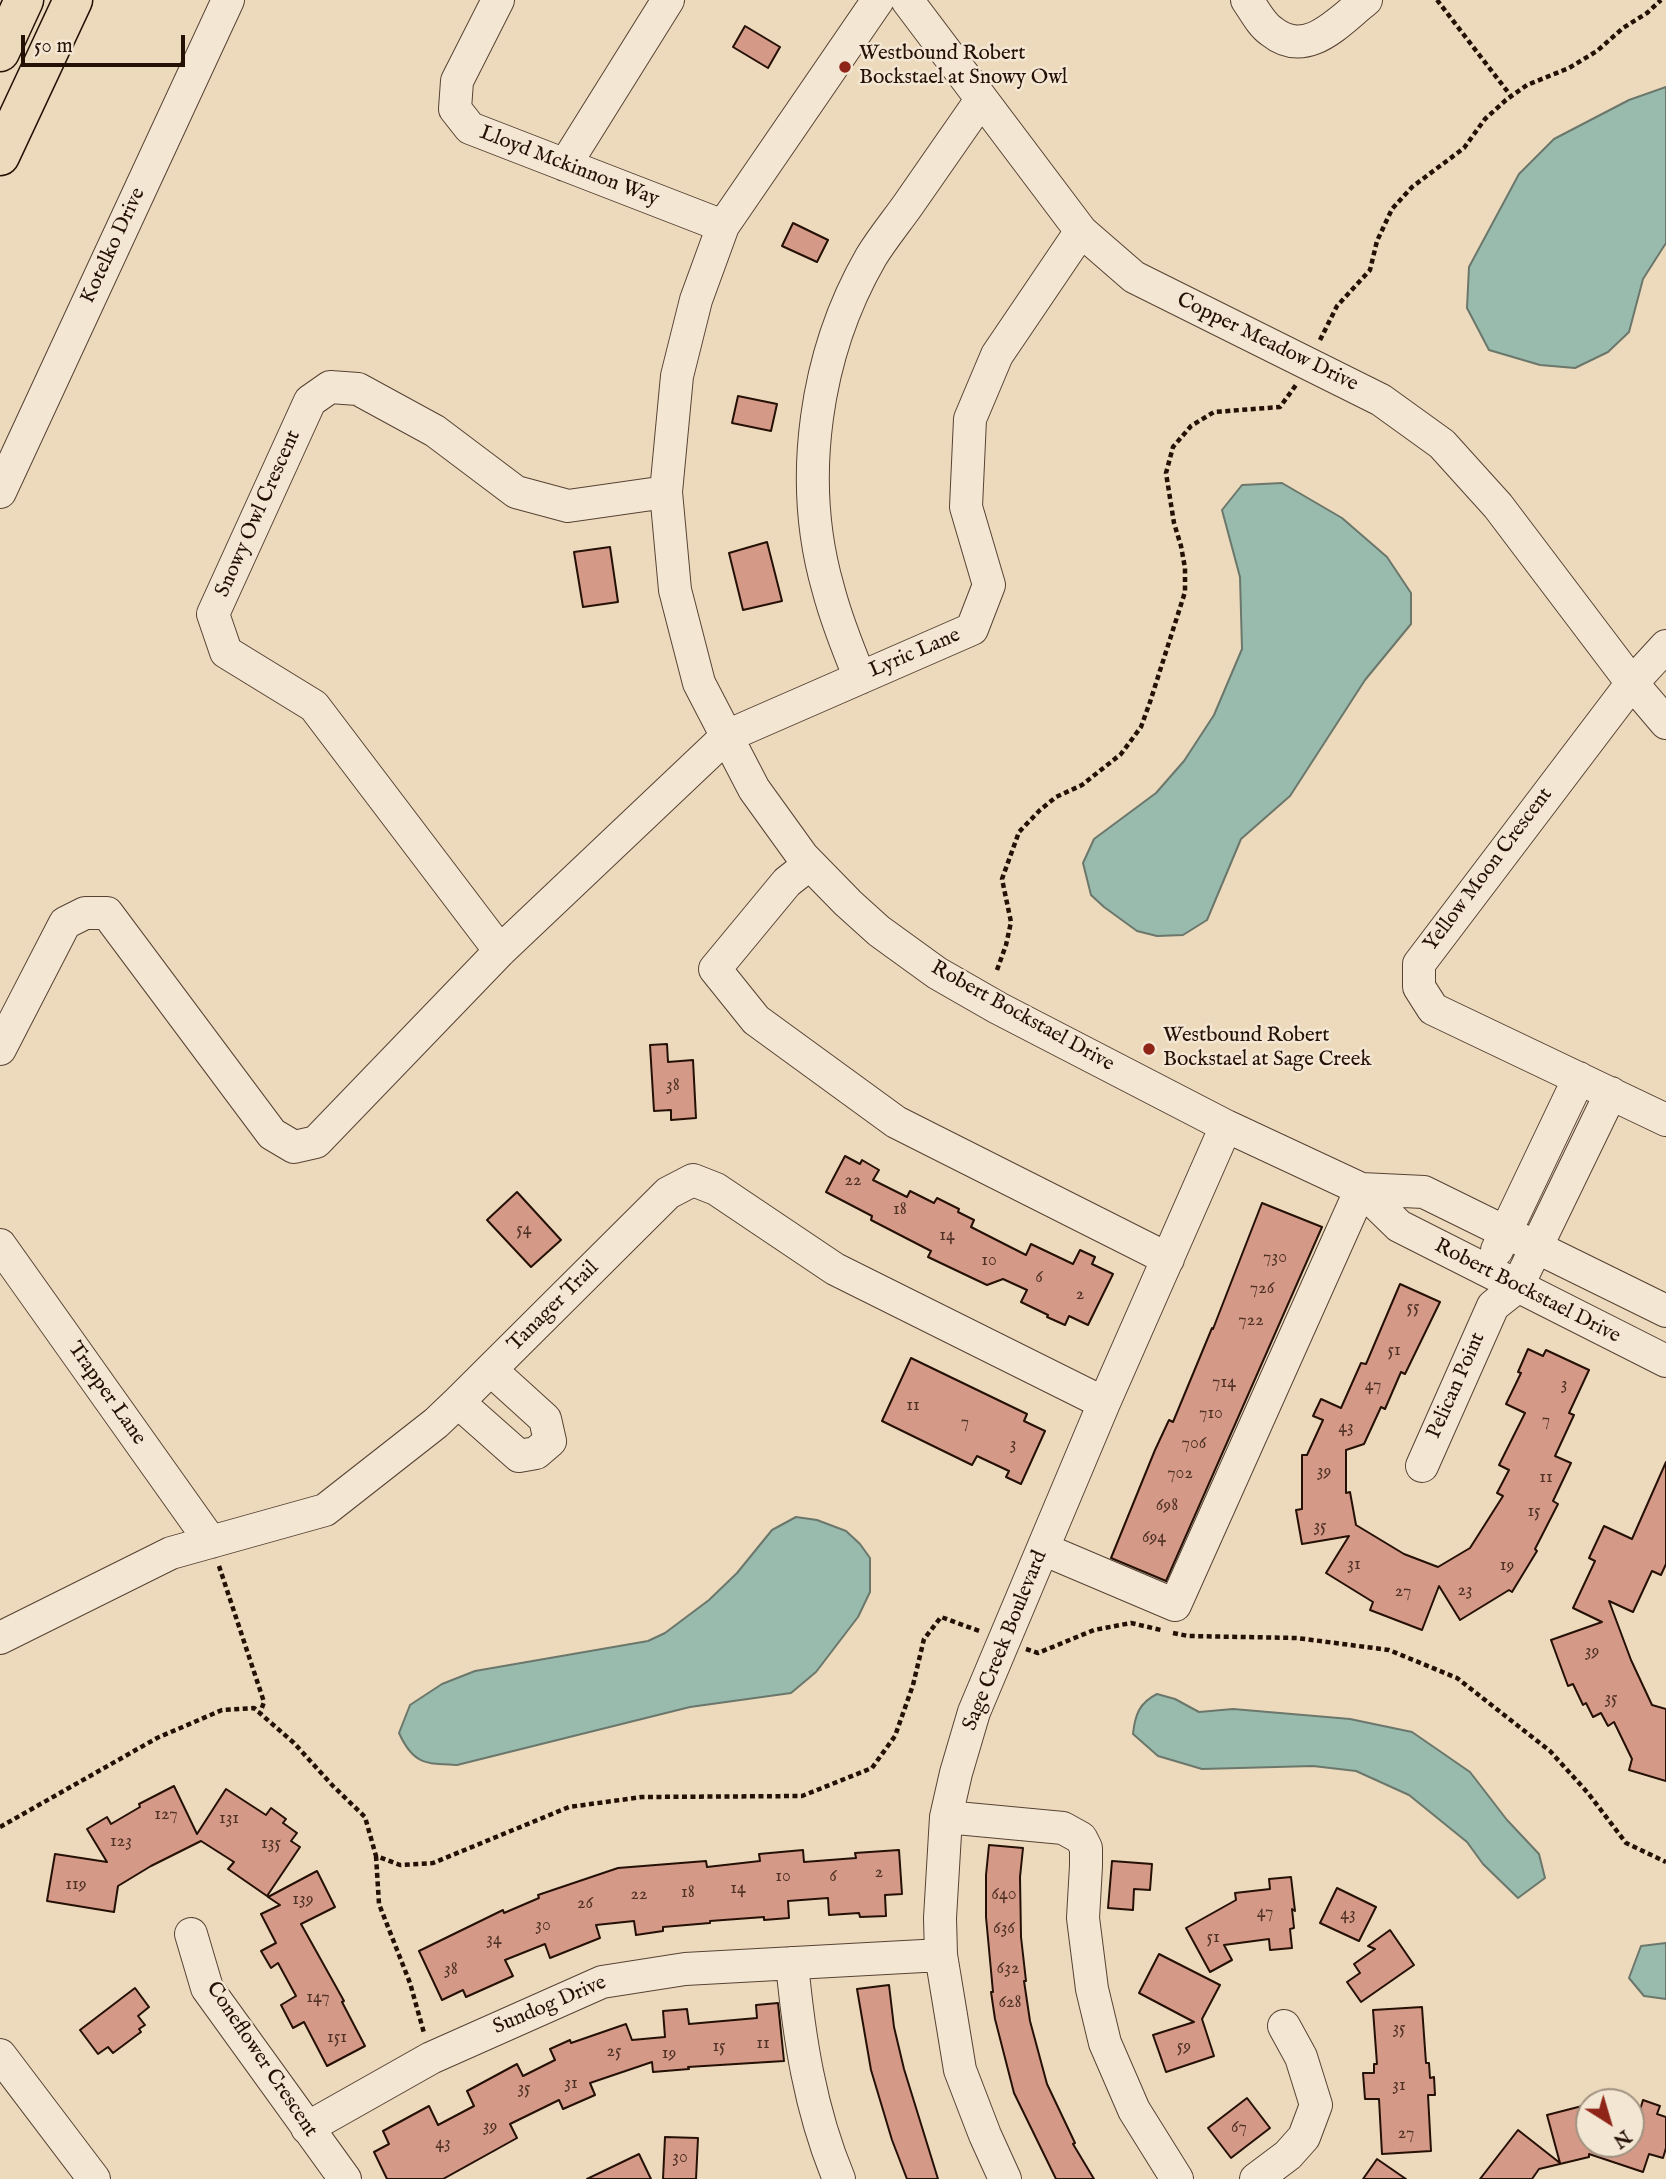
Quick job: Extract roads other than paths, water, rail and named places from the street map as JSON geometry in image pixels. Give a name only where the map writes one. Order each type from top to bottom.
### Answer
[{"type":"highway","points":[[0,52],[24,0]]},
{"type":"highway","points":[[0,156],[73,0]]},
{"type":"street","name":"Kotelko Drive","points":[[0,492],[228,0]]},
{"type":"street","name":"Lloyd Mckinnon Way","points":[[498,0],[457,81],[455,109],[470,128],[723,226]]},
{"type":"street","points":[[565,165],[668,0]]},
{"type":"street","name":"Robert Bockstael Drive","points":[[878,0],[723,226],[696,300],[677,376],[666,492],[675,590],[699,683],[754,789],[810,864],[848,903],[879,931],[937,973],[998,1008],[1226,1126],[1361,1189],[1398,1226],[1487,1272],[1505,1297],[1666,1362]]},
{"type":"street","name":"Copper Meadow Drive","points":[[907,0],[1081,231],[1134,277],[1381,400],[1442,444],[1498,506],[1632,683],[1666,723]]},
{"type":"street","points":[[1247,0],[1269,31],[1291,43],[1316,39],[1366,0]]},
{"type":"street","points":[[860,678],[845,643],[827,586],[817,525],[813,470],[817,421],[828,360],[846,309],[871,257],[981,100]]},
{"type":"street","name":"Lyric Lane","points":[[727,736],[972,629],[989,585],[966,506],[970,419],[997,355],[1081,231]]},
{"type":"street","name":"Snowy Owl Crescent","points":[[500,951],[314,706],[226,652],[213,614],[310,401],[330,387],[358,390],[435,431],[516,492],[568,506],[666,492]]},
{"type":"street","name":"Yellow Moon Crescent","points":[[1666,646],[1632,683],[1419,964],[1419,987],[1433,1009],[1666,1120]]},
{"type":"street","points":[[0,1049],[65,923],[85,913],[107,914],[272,1134],[294,1147],[316,1142],[500,951],[727,736]]},
{"type":"street","points":[[810,864],[788,882],[715,969],[756,1020],[896,1122],[1168,1259]]},
{"type":"street","points":[[1487,1272],[1579,1078]]},
{"type":"street","points":[[1505,1297],[1535,1247],[1611,1093]]},
{"type":"street","name":"Sage Creek Boulevard","points":[[1005,2179],[960,2070],[941,1955],[941,1874],[946,1817],[974,1712],[1104,1403],[1226,1126]]},
{"type":"street","name":"Tanager Trail","points":[[0,1638],[171,1553],[325,1510],[436,1423],[668,1193],[694,1180],[716,1189],[835,1269],[1104,1403]]},
{"type":"street","points":[[1043,1549],[1175,1605],[1361,1189]]},
{"type":"street","name":"Robert Bockstael Drive","points":[[1361,1189],[1424,1192],[1666,1311]]},
{"type":"street","name":"Trapper Lane","points":[[0,1245],[211,1542]]},
{"type":"street","name":"Pelican Point","points":[[1422,1466],[1505,1297]]},
{"type":"street","points":[[458,1402],[519,1456],[536,1453],[550,1441],[545,1419],[491,1370]]},
{"type":"street","points":[[946,1817],[1063,1828],[1081,1838],[1086,1848],[1083,1918],[1092,1989],[1105,2043],[1134,2110],[1177,2179]]},
{"type":"street","name":"Coneflower Crescent","points":[[191,1934],[207,1988],[345,2179]]},
{"type":"street","name":"Sundog Drive","points":[[307,2129],[431,2058],[602,1982],[685,1969],[941,1955]]},
{"type":"street","points":[[792,1963],[802,2049],[815,2110],[839,2179]]},
{"type":"street","points":[[1256,2179],[1287,2155],[1304,2137],[1316,2105],[1301,2057],[1284,2026]]},
{"type":"street","points":[[0,2055],[94,2179]]},
{"type":"place","name":"Westbound Robert Bockstael at Snowy Owl","points":[[845,67]]},
{"type":"place","name":"Westbound Robert Bockstael at Sage Creek","points":[[1149,1049]]}]
